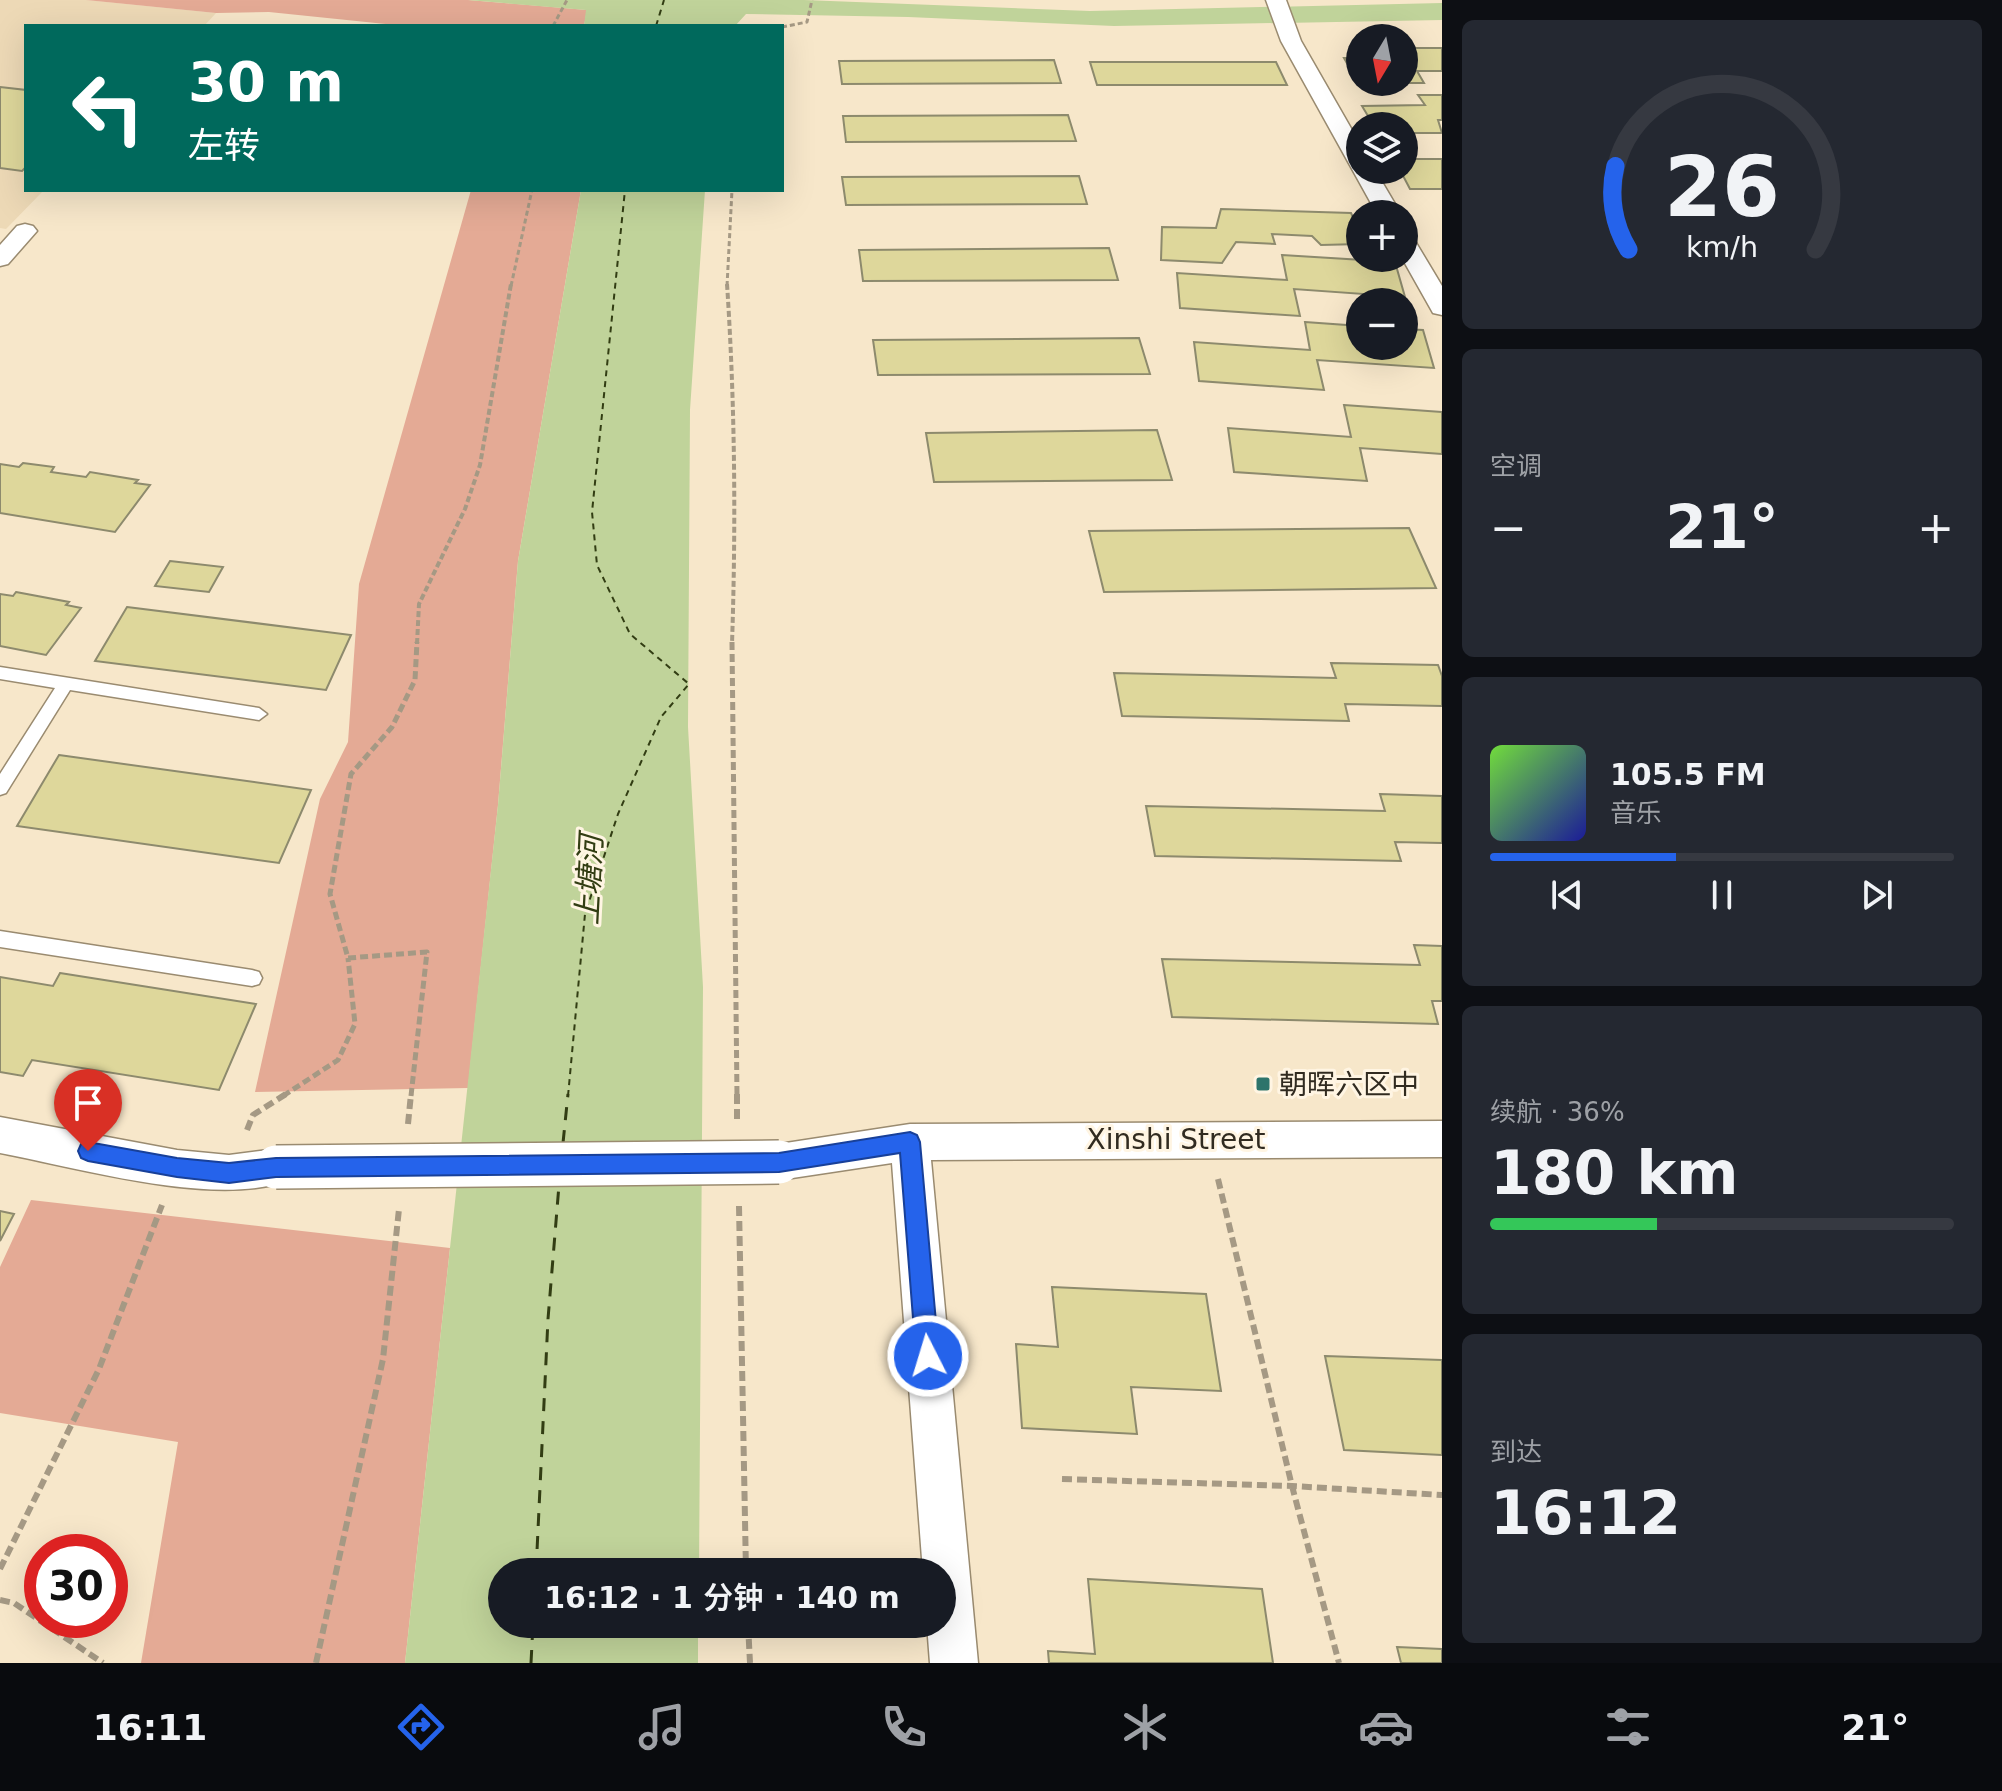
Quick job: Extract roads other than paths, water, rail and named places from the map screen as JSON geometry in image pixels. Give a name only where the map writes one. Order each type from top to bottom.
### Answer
[{"type":"street","points":[[1276,0],[1291,41],[1346,138]]},
{"type":"street","points":[[0,259],[25,231]]},
{"type":"street","points":[[1418,266],[1442,308]]},
{"type":"street","name":"Xinshi Street","points":[[0,1135],[177,1168],[229,1173],[276,1167],[779,1162],[910,1142],[1442,1139]]},
{"type":"street","points":[[910,1142],[954,1663]]},
{"type":"lane","points":[[0,673],[259,714]]},
{"type":"lane","points":[[0,788],[65,685]]},
{"type":"lane","points":[[0,939],[252,978]]},
{"type":"water","points":[[468,0],[804,0],[1090,11],[1442,3],[1442,20],[1114,26],[746,14],[737,24],[584,24],[586,10]]},
{"type":"water","name":"上塘河","points":[[581,192],[705,192],[690,410],[688,727],[703,987],[699,1558],[488,1558],[488,1638],[698,1638],[698,1663],[405,1663],[498,805],[518,561]]},
{"type":"place","name":"朝晖六区中","points":[[1263,1084]]}]
